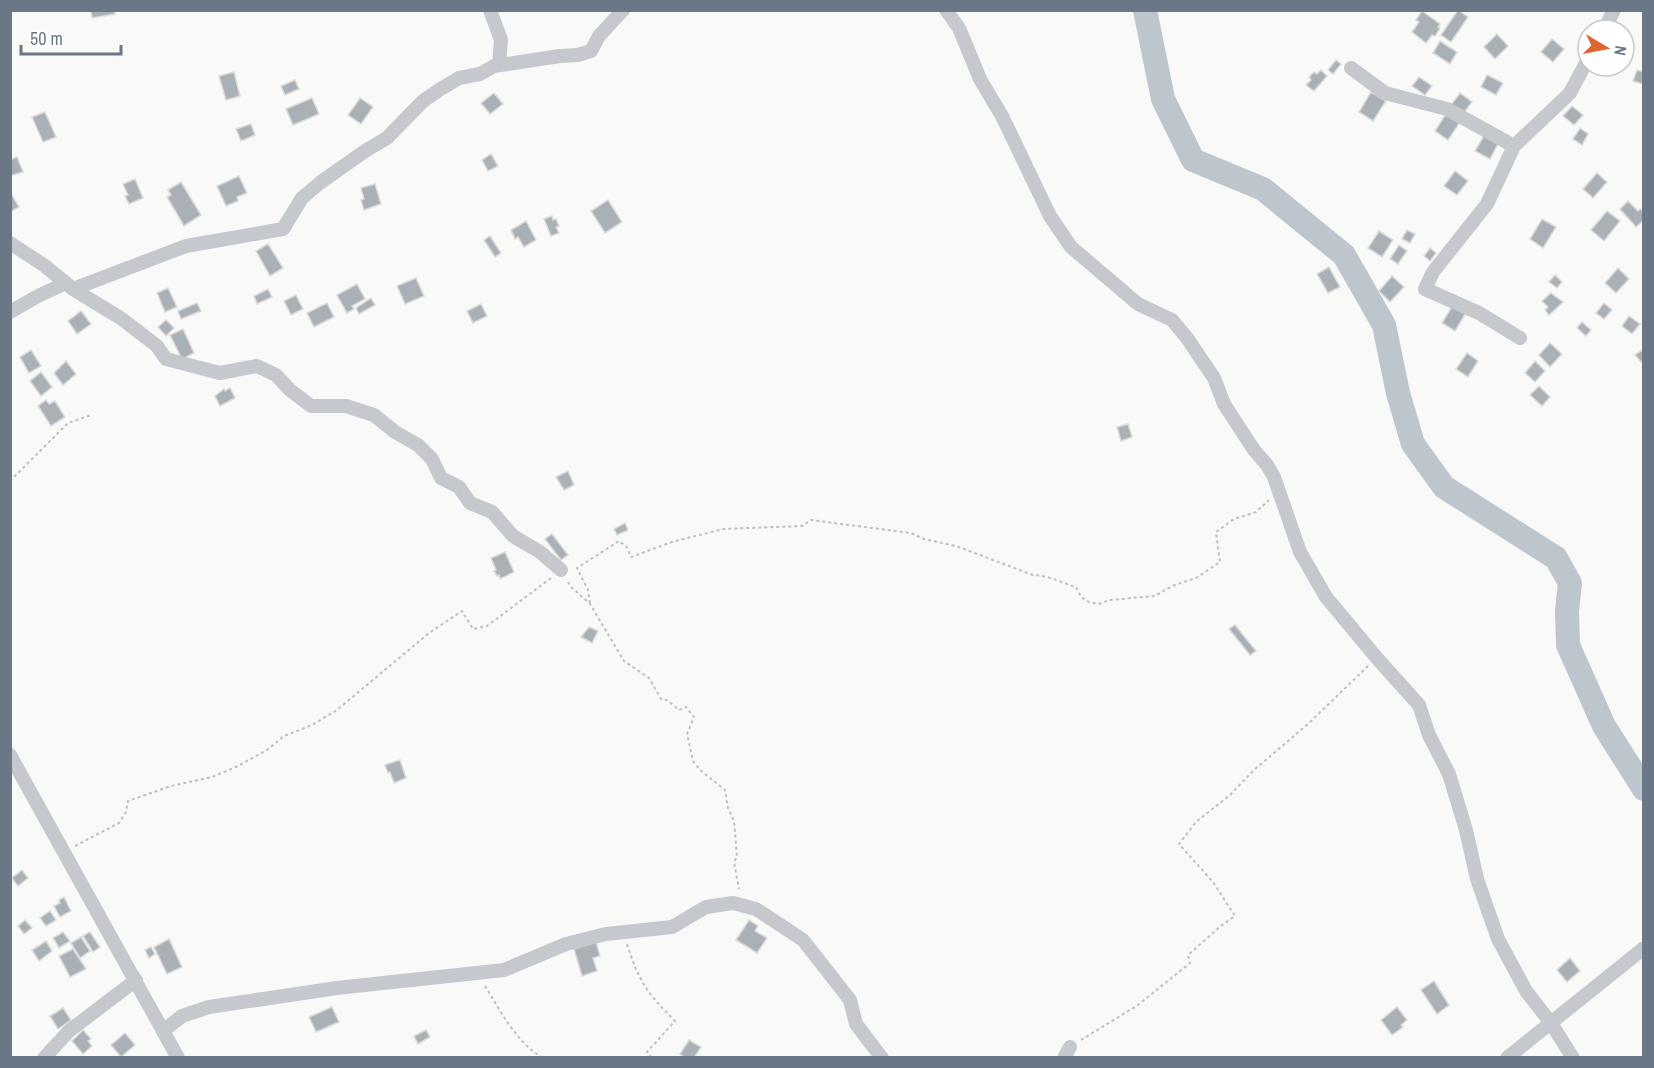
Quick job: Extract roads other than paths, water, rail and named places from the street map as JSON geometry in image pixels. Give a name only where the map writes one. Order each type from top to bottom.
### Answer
[{"type":"street","points":[[490,10],[501,40],[499,65]]},
{"type":"street","points":[[10,312],[38,296],[186,246],[283,229],[302,198],[327,176],[387,138],[423,101],[459,78],[480,74],[499,65],[560,56],[578,56],[591,51],[599,36],[623,10]]},
{"type":"street","points":[[946,10],[959,28],[980,79],[1002,116],[1022,161],[1055,224],[1071,247],[1138,304],[1172,320],[1214,378],[1224,404],[1274,477],[1277,492],[1300,552],[1326,597],[1419,705],[1429,735],[1449,774],[1466,830],[1477,879],[1498,939],[1526,991],[1551,1023],[1573,1058]]},
{"type":"street","points":[[1351,68],[1385,93],[1447,109],[1514,146]]},
{"type":"street","points":[[1520,338],[1479,313],[1425,289],[1432,272],[1487,204],[1514,146],[1570,93],[1578,78]]},
{"type":"street","points":[[10,243],[70,286],[122,319],[157,346],[166,359],[220,373],[257,366],[276,375],[290,390],[311,405],[346,406],[374,415],[418,445],[432,459],[441,478],[459,487],[470,503],[492,513],[513,536],[540,552],[561,570]]},
{"type":"street","points":[[10,755],[178,1058]]},
{"type":"street","points":[[163,1031],[182,1016],[209,1006],[337,988],[504,970],[566,944],[606,933],[672,927],[706,907],[733,903],[756,909],[803,940],[850,1000],[856,1024],[882,1058]]},
{"type":"street","points":[[1508,1058],[1644,948]]},
{"type":"street","points":[[44,1058],[69,1031],[136,980]]},
{"type":"waterway","points":[[1145,10],[1163,99],[1193,160],[1263,189],[1344,255],[1384,325],[1398,393],[1413,444],[1444,487],[1556,558],[1570,583],[1567,611],[1568,645],[1604,726],[1644,789]]}]
